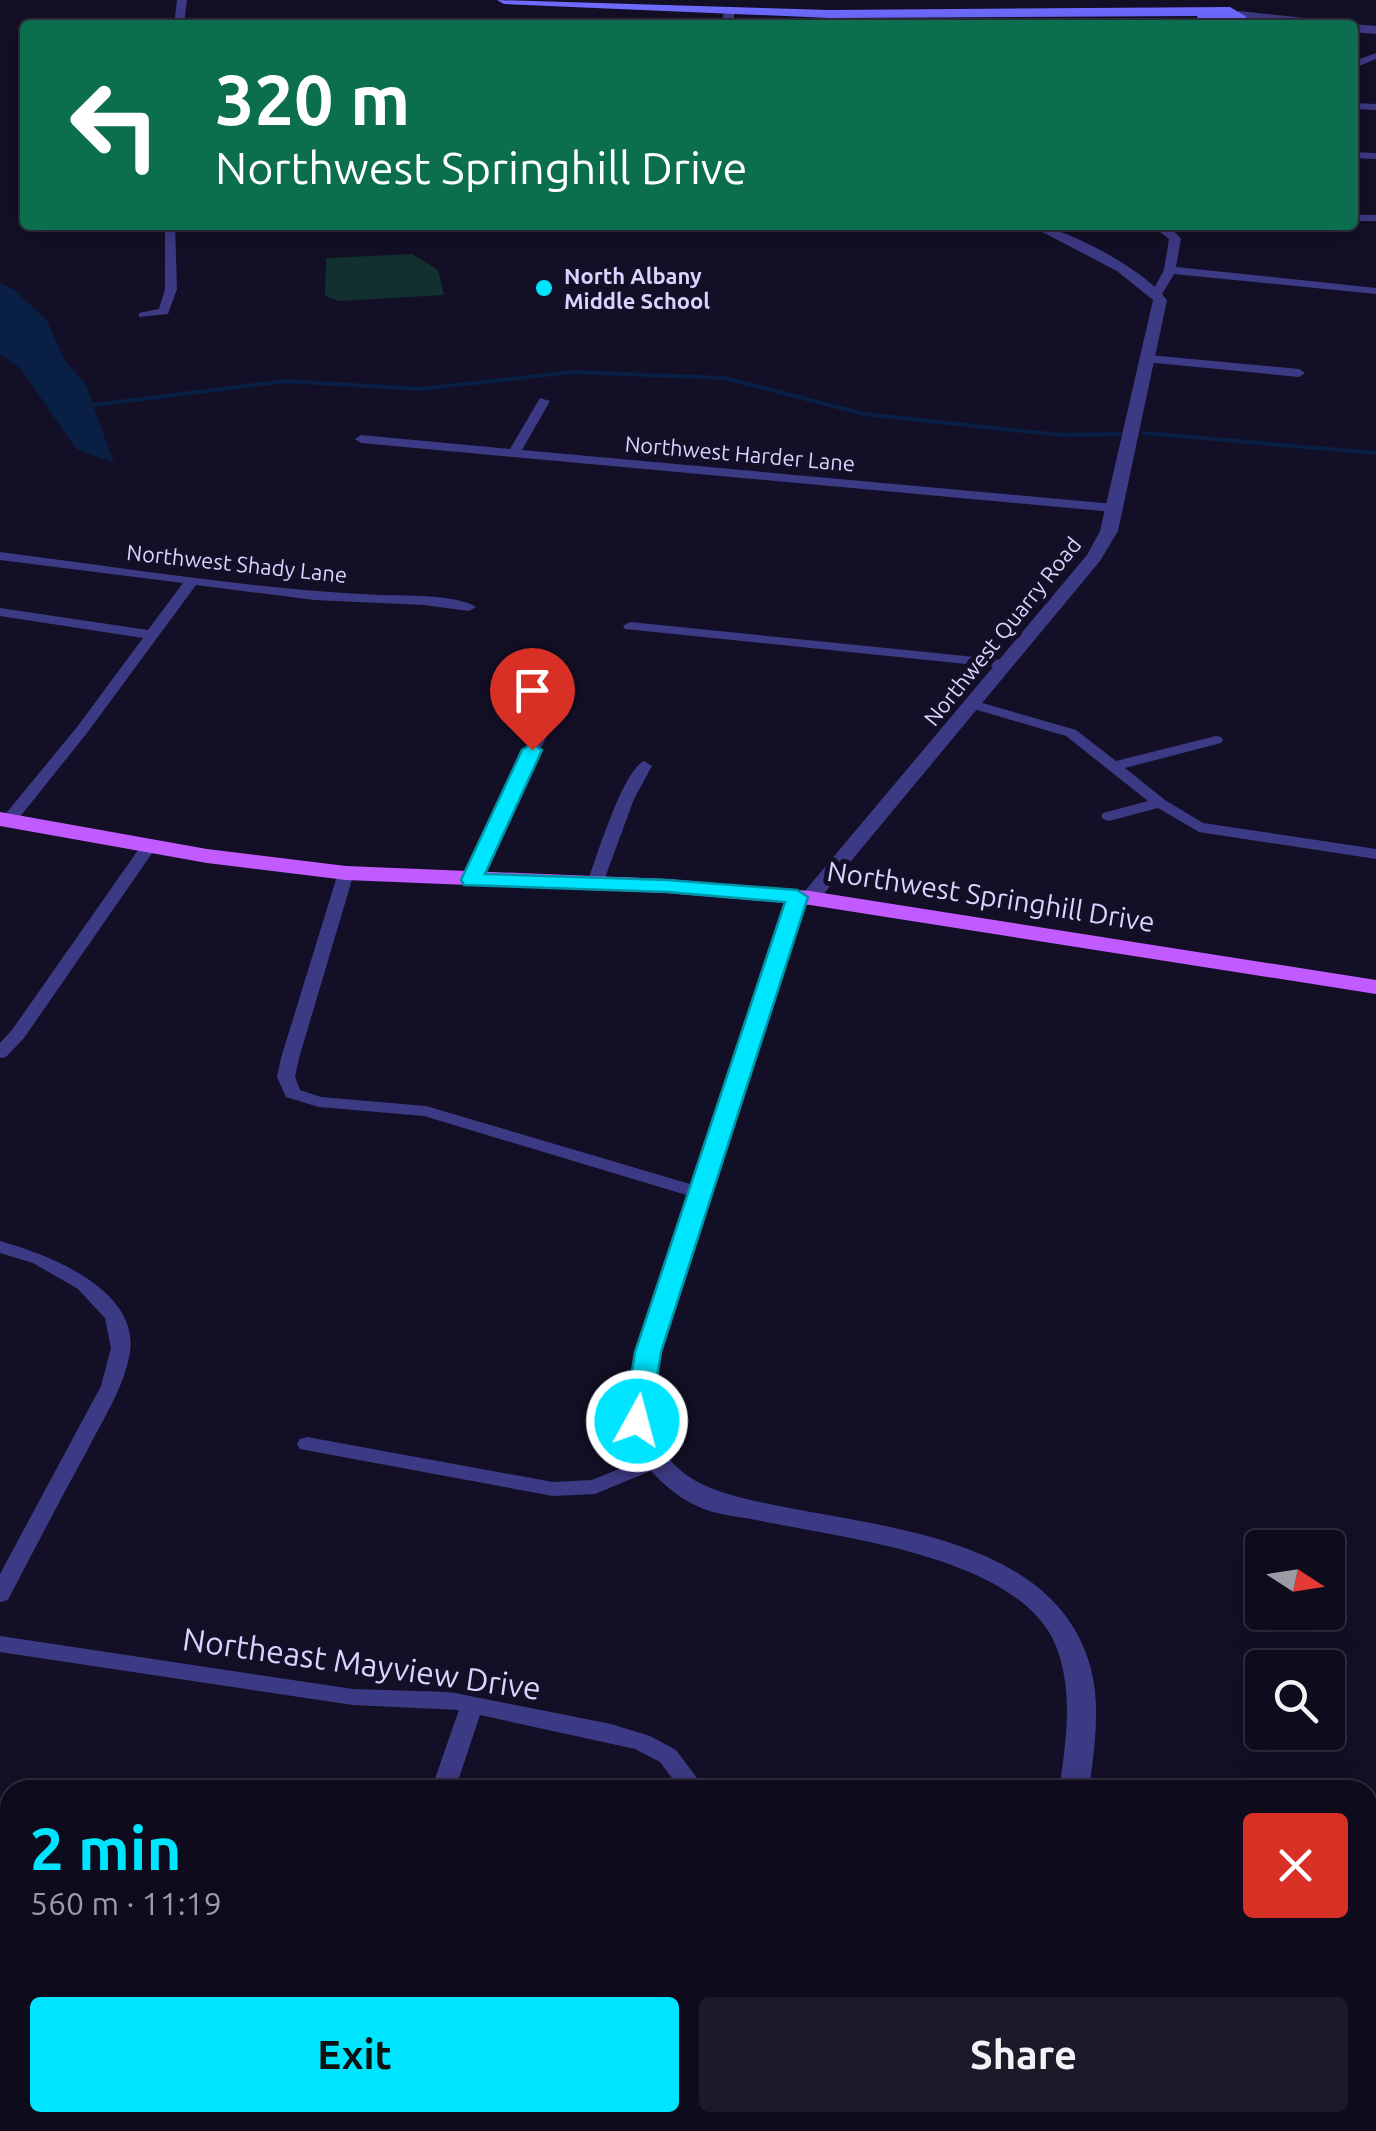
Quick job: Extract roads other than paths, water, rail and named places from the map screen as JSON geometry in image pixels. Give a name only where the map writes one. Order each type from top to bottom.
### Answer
[{"type":"main road","points":[[504,0],[576,2],[728,18],[1224,15]]},
{"type":"main road","name":"Northwest Springhill Drive","points":[[4,820],[149,846],[346,873],[595,883],[804,897],[1376,987]]},
{"type":"street","points":[[1224,15],[1286,20]]},
{"type":"street","points":[[143,315],[164,312],[170,299],[170,230]]},
{"type":"street","points":[[1044,230],[1136,278],[1157,294]]},
{"type":"street","points":[[1166,230],[1175,240],[1170,270],[1376,291]]},
{"type":"street","name":"Northwest Quarry Road","points":[[804,897],[1094,557],[1109,531],[1160,310],[1157,294],[1170,270]]},
{"type":"street","points":[[1149,359],[1299,373]]},
{"type":"street","points":[[514,452],[544,401]]},
{"type":"street","name":"Northwest Harder Lane","points":[[361,438],[1114,508]]},
{"type":"street","name":"Northwest Shady Lane","points":[[0,556],[191,582],[470,607]]},
{"type":"street","points":[[4,820],[191,582]]},
{"type":"street","points":[[0,612],[152,634]]},
{"type":"street","points":[[630,626],[1005,664]]},
{"type":"street","points":[[472,880],[560,692]]},
{"type":"street","points":[[972,704],[1056,726],[1085,741],[1160,803],[1198,827],[1376,854]]},
{"type":"street","points":[[1117,766],[1216,740]]},
{"type":"street","points":[[595,883],[626,799],[644,766]]},
{"type":"street","points":[[1109,816],[1160,803]]},
{"type":"street","points":[[0,1053],[18,1034],[149,846]]},
{"type":"street","points":[[346,873],[290,1058],[286,1077],[292,1093],[319,1102],[426,1110],[700,1193]]},
{"type":"street","points":[[804,897],[700,1193],[644,1371],[637,1421],[658,1460],[690,1490],[708,1500],[933,1547],[988,1567],[1015,1582],[1052,1616],[1077,1664],[1084,1705],[1075,1780]]},
{"type":"street","points":[[0,1247],[40,1259],[85,1284],[114,1316],[121,1348],[111,1386],[0,1594]]},
{"type":"street","points":[[307,1444],[553,1489],[595,1486],[658,1460]]},
{"type":"street","name":"Northeast Mayview Drive","points":[[0,1644],[353,1698],[420,1698],[472,1704],[642,1742],[668,1756],[686,1780]]},
{"type":"street","points":[[446,1780],[472,1704]]},
{"type":"water","points":[[0,283],[14,290],[46,319],[65,361],[85,383],[114,463],[76,449],[21,369],[0,354]]},
{"type":"waterway","points":[[94,405],[285,381],[420,389],[572,372],[725,378],[864,414],[1061,435],[1120,434]]},
{"type":"waterway","points":[[1143,433],[1376,453]]},
{"type":"place","name":"North Albany Middle School","points":[[544,288]]}]
